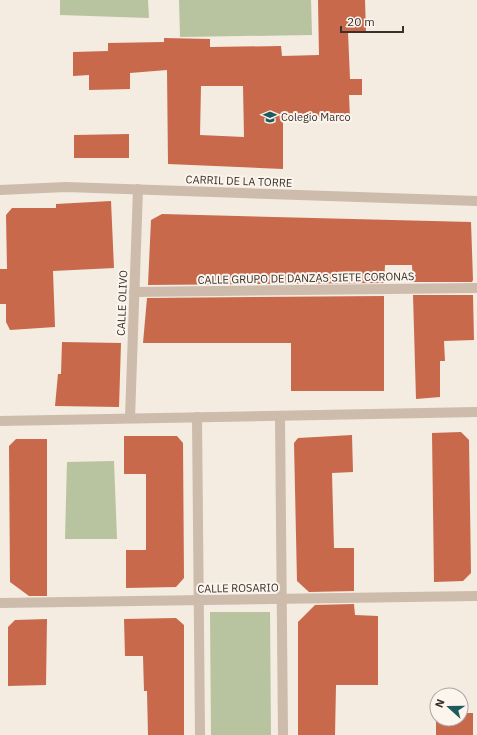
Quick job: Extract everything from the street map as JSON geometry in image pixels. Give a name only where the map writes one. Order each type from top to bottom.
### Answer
[{"type":"street","name":"CARRIL DE LA TORRE","points":[[0,190],[66,187],[477,201]]},
{"type":"street","name":"CALLE OLIVO","points":[[130,418],[138,190]]},
{"type":"street","name":"CALLE GRUPO DE DANZAS SIETE CORONAS","points":[[134,292],[477,288]]},
{"type":"street","points":[[0,421],[197,416],[280,417],[477,412]]},
{"type":"street","points":[[197,416],[200,735]]},
{"type":"street","points":[[280,417],[283,735]]},
{"type":"street","name":"CALLE ROSARIO","points":[[0,603],[477,596]]},
{"type":"green space","points":[[60,0],[148,0],[149,18],[60,15]]},
{"type":"green space","points":[[179,0],[311,0],[312,35],[180,37]]},
{"type":"green space","points":[[114,461],[117,539],[65,539],[67,462]]},
{"type":"green space","points":[[210,612],[270,612],[271,735],[211,735]]},
{"type":"building","points":[[318,0],[365,0],[366,32],[348,32],[350,79],[362,79],[362,95],[349,95],[350,118],[283,119],[283,169],[168,164],[167,70],[130,73],[130,89],[89,90],[89,75],[73,76],[73,52],[108,51],[108,43],[164,42],[164,38],[210,39],[210,47],[281,46],[282,56],[319,55]],"holes":[[[201,86],[243,86],[244,137],[200,135]]]},
{"type":"building","points":[[129,134],[129,158],[74,158],[74,135]]},
{"type":"building","points":[[111,201],[114,268],[53,271],[55,327],[10,330],[6,322],[6,304],[0,304],[0,269],[7,269],[6,215],[12,208],[56,208],[56,204]]},
{"type":"building","points":[[162,214],[471,222],[473,280],[472,282],[413,282],[412,265],[385,265],[384,283],[148,285],[151,220]]},
{"type":"building","points":[[413,295],[473,295],[474,340],[444,341],[445,361],[440,361],[440,397],[416,399]]},
{"type":"building","points":[[384,296],[384,391],[291,391],[291,343],[143,343],[147,298]]},
{"type":"building","points":[[62,342],[121,343],[119,407],[55,406],[58,374],[61,374]]},
{"type":"building","points":[[461,432],[469,440],[471,573],[463,581],[434,582],[432,433]]},
{"type":"building","points":[[352,435],[353,472],[332,473],[334,548],[354,548],[354,591],[309,592],[297,581],[294,443],[298,438]]},
{"type":"building","points":[[124,436],[177,436],[183,443],[184,578],[176,587],[126,588],[126,550],[146,550],[146,474],[124,474]]},
{"type":"building","points":[[16,439],[47,439],[47,596],[29,596],[10,582],[9,446]]},
{"type":"building","points":[[354,604],[355,615],[378,616],[378,685],[336,685],[335,735],[298,735],[298,622],[315,605]]},
{"type":"building","points":[[176,618],[184,625],[184,735],[148,735],[147,691],[144,691],[143,656],[125,656],[124,619]]},
{"type":"building","points":[[47,619],[46,685],[8,686],[8,627],[15,620]]},
{"type":"building","points":[[469,713],[473,713],[473,735],[436,735],[436,727],[469,727]]},
{"type":"place","name":"Colegio Marco","points":[[270,117]]}]
